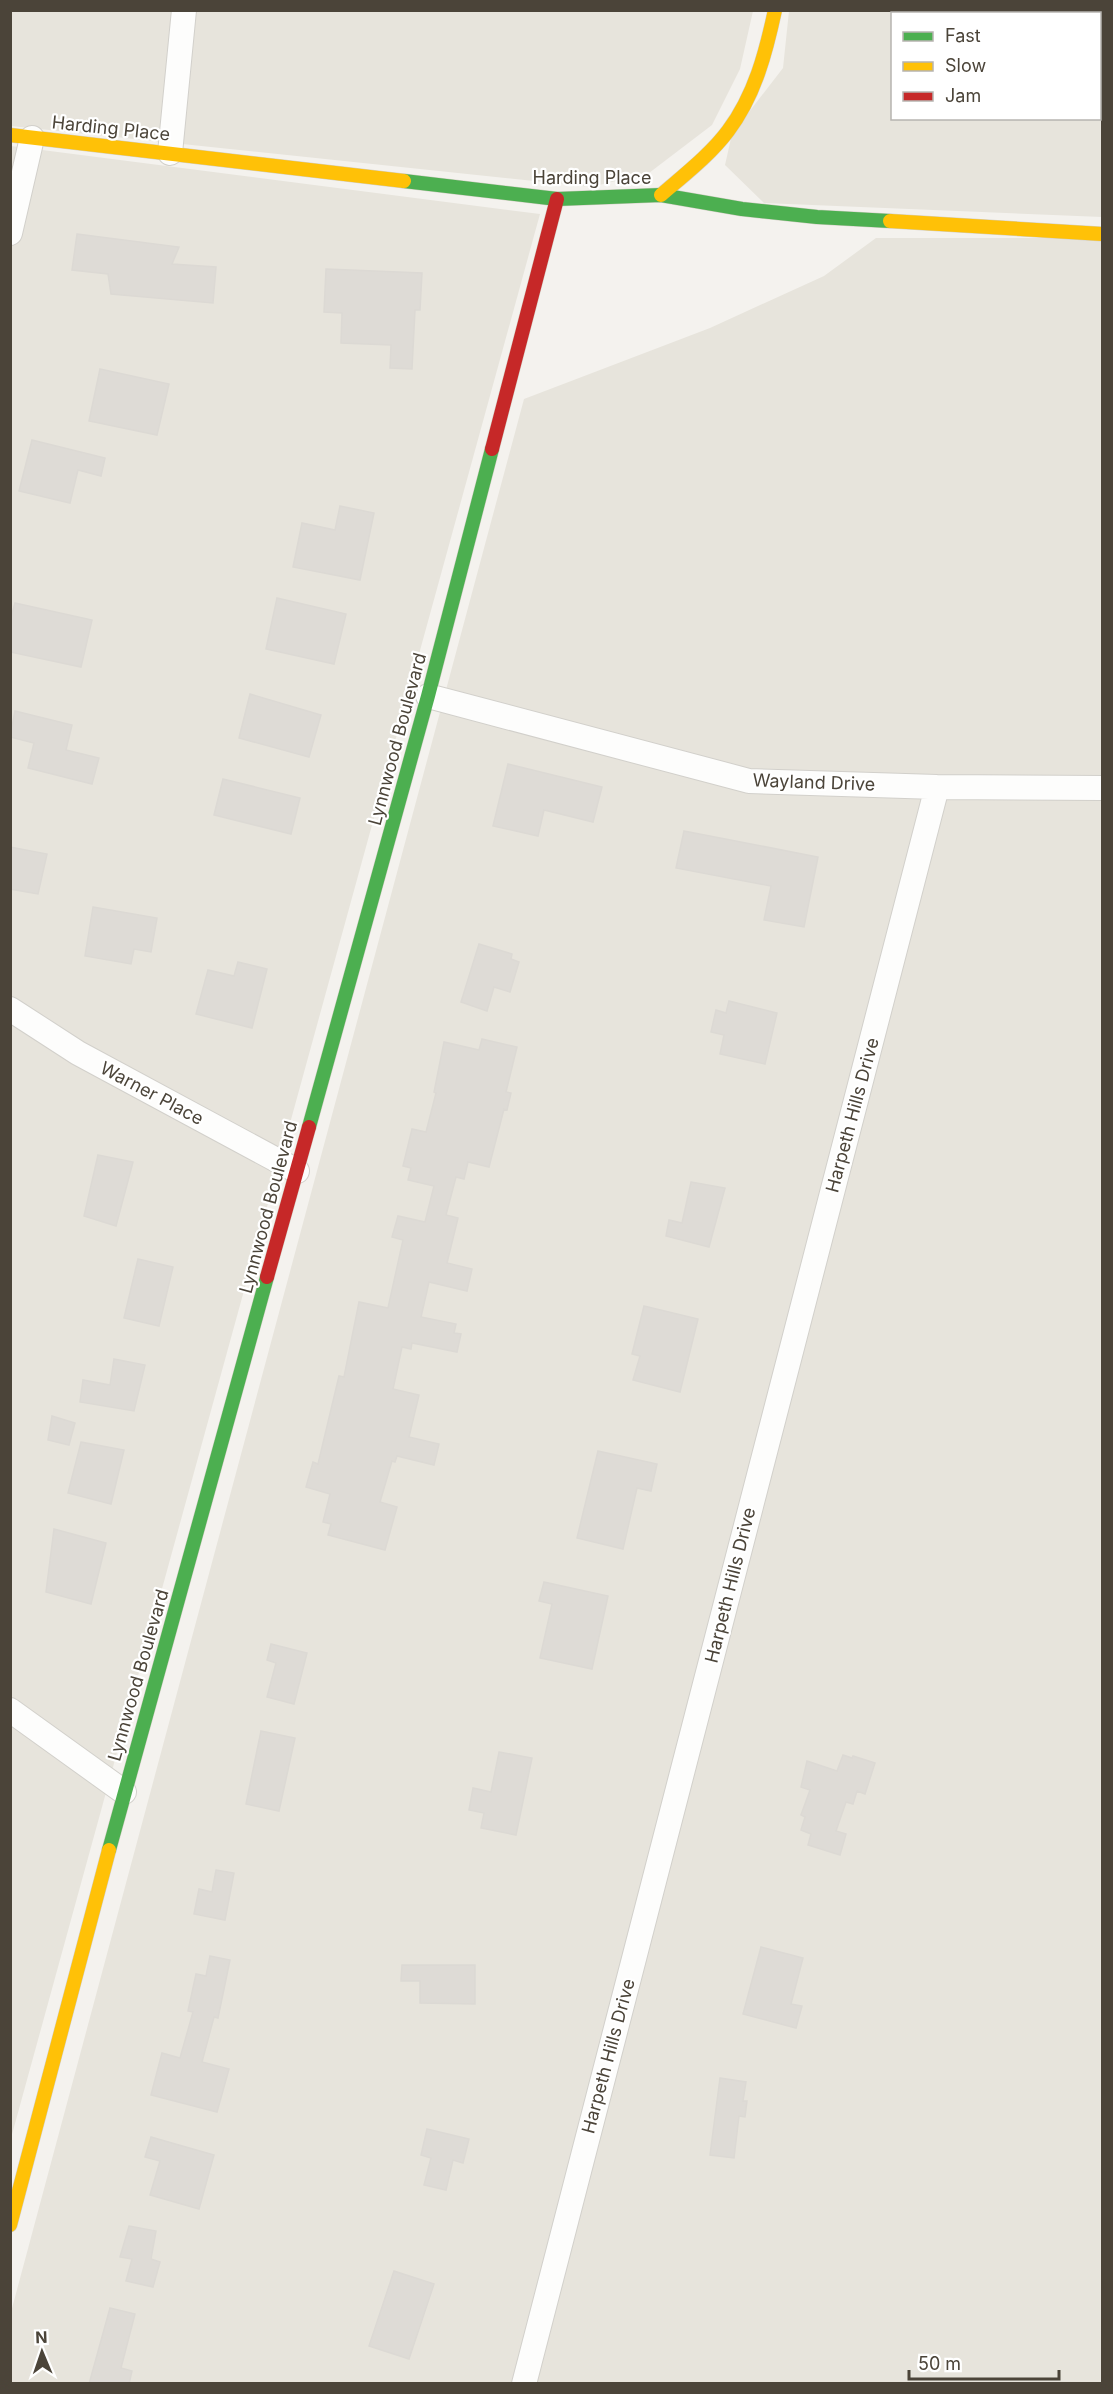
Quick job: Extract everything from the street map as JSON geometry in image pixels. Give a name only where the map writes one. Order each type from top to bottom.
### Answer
[{"type":"street","points":[[170,153],[184,10]]},
{"type":"street","points":[[661,195],[697,164],[727,132],[741,111],[763,63],[775,10]]},
{"type":"street","points":[[10,233],[21,136]]},
{"type":"street","name":"Harding Place","points":[[21,136],[557,199],[661,195],[742,209],[817,218],[1102,234]]},
{"type":"street","name":"Lynnwood Boulevard","points":[[10,2225],[124,1792],[428,696],[557,199]]},
{"type":"street","name":"Wayland Drive","points":[[428,696],[749,781],[937,787],[1102,788]]},
{"type":"street","name":"Harpeth Hills Drive","points":[[524,2384],[937,787]]},
{"type":"street","name":"Warner Place","points":[[10,1009],[78,1053],[297,1171]]},
{"type":"street","points":[[10,1710],[124,1792]]},
{"type":"shaded area","points":[[11,11],[753,11],[740,69],[712,125],[649,173],[591,187],[11,126]]},
{"type":"shaded area","points":[[789,11],[1102,11],[1102,217],[764,203],[725,165],[732,134],[783,68]]},
{"type":"shaded area","points":[[11,146],[540,214],[11,2138]]},
{"type":"shaded area","points":[[876,238],[1102,238],[1102,2383],[11,2384],[11,2312],[524,399],[710,328],[824,276]]},
{"type":"building","points":[[77,234],[179,247],[172,264],[216,267],[213,303],[111,294],[108,274],[72,270]]},
{"type":"building","points":[[326,269],[422,273],[420,310],[415,310],[412,369],[390,368],[391,345],[341,343],[342,313],[324,312]]},
{"type":"building","points":[[100,369],[169,384],[157,435],[89,421]]},
{"type":"building","points":[[32,440],[105,458],[101,476],[78,470],[70,503],[19,491]]},
{"type":"building","points":[[340,506],[374,513],[360,580],[293,567],[302,523],[335,530]]},
{"type":"building","points":[[277,598],[346,614],[334,664],[266,649]]},
{"type":"building","points":[[15,603],[92,620],[81,667],[10,652],[10,621]]},
{"type":"building","points":[[250,694],[321,715],[309,757],[239,738]]},
{"type":"building","points":[[15,711],[72,725],[66,750],[99,758],[92,784],[28,768],[34,743],[10,737]]},
{"type":"building","points":[[508,764],[602,787],[593,822],[544,810],[538,836],[493,826]]},
{"type":"building","points":[[223,779],[300,798],[291,834],[214,815]]},
{"type":"building","points":[[684,831],[818,857],[804,927],[764,920],[771,886],[676,868]]},
{"type":"building","points":[[10,847],[47,854],[38,894],[10,889]]},
{"type":"building","points":[[93,907],[157,918],[151,952],[134,949],[131,964],[85,956]]},
{"type":"building","points":[[479,944],[512,954],[511,959],[519,962],[510,992],[494,987],[487,1011],[461,1002]]},
{"type":"building","points":[[238,962],[267,969],[252,1028],[196,1014],[208,970],[234,976]]},
{"type":"building","points":[[729,1001],[777,1013],[765,1064],[720,1054],[724,1035],[711,1032],[716,1010],[726,1013]]},
{"type":"building","points":[[482,1039],[517,1047],[506,1092],[511,1093],[507,1110],[504,1109],[489,1167],[468,1162],[464,1179],[456,1177],[446,1215],[458,1218],[447,1263],[472,1269],[467,1291],[429,1282],[421,1317],[456,1324],[454,1333],[461,1334],[457,1352],[412,1343],[411,1349],[402,1347],[393,1389],[419,1395],[409,1437],[439,1444],[434,1465],[397,1456],[395,1462],[392,1461],[380,1502],[397,1507],[385,1550],[328,1535],[331,1524],[323,1522],[330,1494],[306,1487],[313,1462],[318,1464],[339,1376],[344,1377],[359,1302],[388,1308],[403,1240],[392,1237],[398,1216],[425,1222],[434,1186],[408,1180],[411,1168],[403,1166],[412,1129],[426,1132],[436,1093],[434,1092],[444,1042],[479,1050]]},
{"type":"building","points":[[98,1155],[133,1162],[116,1226],[84,1216]]},
{"type":"building","points":[[691,1182],[725,1188],[709,1247],[666,1236],[669,1220],[682,1223]]},
{"type":"building","points":[[138,1259],[173,1267],[159,1326],[124,1318]]},
{"type":"building","points":[[644,1306],[698,1319],[680,1392],[633,1380],[640,1356],[632,1354]]},
{"type":"building","points":[[114,1359],[145,1365],[134,1411],[80,1402],[83,1380],[110,1385]]},
{"type":"building","points":[[52,1416],[75,1423],[69,1445],[48,1440]]},
{"type":"building","points":[[81,1442],[124,1450],[111,1504],[68,1493]]},
{"type":"building","points":[[598,1451],[657,1464],[651,1491],[637,1488],[623,1549],[577,1538]]},
{"type":"building","points":[[54,1529],[106,1543],[91,1604],[46,1592]]},
{"type":"building","points":[[544,1582],[608,1596],[592,1669],[540,1658],[552,1604],[539,1601]]},
{"type":"building","points":[[271,1644],[307,1653],[294,1704],[267,1697],[276,1663],[267,1660]]},
{"type":"building","points":[[261,1731],[295,1738],[279,1811],[246,1804]]},
{"type":"building","points":[[499,1752],[532,1758],[516,1835],[481,1828],[484,1813],[469,1810],[473,1788],[491,1792]]},
{"type":"building","points":[[843,1755],[875,1763],[865,1794],[857,1791],[853,1804],[846,1802],[836,1831],[846,1834],[840,1855],[808,1845],[811,1834],[801,1830],[805,1817],[801,1815],[810,1790],[801,1787],[807,1761],[837,1771]]},
{"type":"building","points":[[216,1870],[234,1873],[225,1920],[194,1914],[199,1889],[212,1892]]},
{"type":"building","points":[[761,1947],[803,1958],[791,2004],[802,2006],[796,2028],[743,2014]]},
{"type":"building","points":[[210,1956],[230,1960],[218,2018],[214,2017],[202,2062],[229,2069],[217,2112],[151,2095],[162,2053],[180,2058],[193,2012],[188,2011],[196,1974],[206,1976]]},
{"type":"building","points":[[402,1965],[475,1965],[475,2004],[420,2003],[420,1981],[401,1981]]},
{"type":"building","points":[[720,2078],[746,2082],[743,2101],[747,2101],[745,2117],[739,2116],[734,2158],[710,2155]]},
{"type":"building","points":[[427,2129],[469,2139],[463,2163],[453,2160],[446,2190],[424,2185],[431,2158],[421,2155]]},
{"type":"building","points":[[151,2137],[214,2155],[199,2209],[150,2195],[160,2161],[145,2157]]},
{"type":"building","points":[[129,2226],[156,2231],[151,2259],[160,2262],[153,2287],[126,2281],[132,2259],[120,2257]]},
{"type":"building","points":[[394,2271],[434,2284],[409,2359],[369,2346]]},
{"type":"building","points":[[110,2308],[135,2314],[121,2368],[132,2371],[129,2384],[89,2384]]},
{"type":"traffic: fast","points":[[404,181],[557,199],[661,195],[742,209],[817,217],[890,221]]},
{"type":"traffic: fast","points":[[309,1127],[428,696],[492,449]]},
{"type":"traffic: fast","points":[[109,1850],[267,1277]]},
{"type":"traffic: slow","points":[[661,195],[713,148],[737,117],[758,73],[775,10]]},
{"type":"traffic: slow","points":[[10,135],[404,181]]},
{"type":"traffic: slow","points":[[890,221],[1102,234]]},
{"type":"traffic: slow","points":[[10,2225],[109,1850]]},
{"type":"traffic: jam","points":[[492,449],[557,199]]},
{"type":"traffic: jam","points":[[267,1277],[309,1127]]}]
